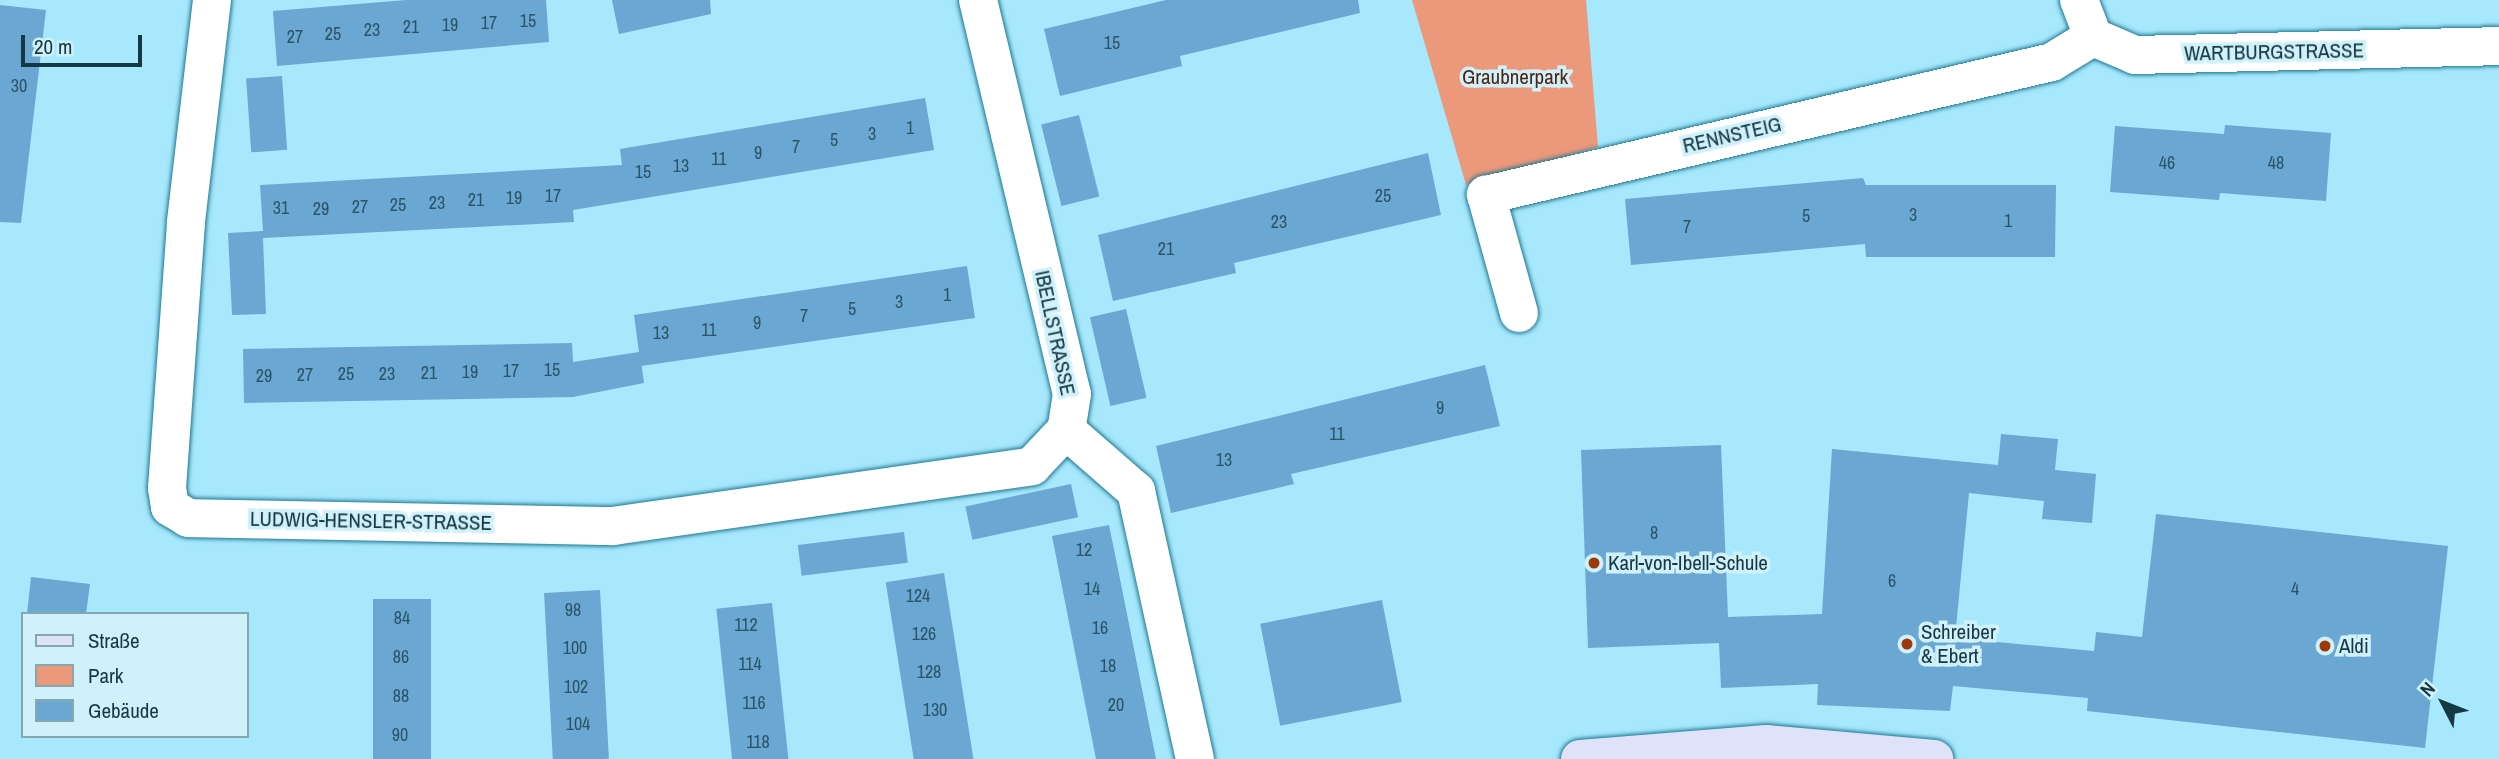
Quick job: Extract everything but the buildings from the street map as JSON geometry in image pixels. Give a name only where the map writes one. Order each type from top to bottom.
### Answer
[{"type":"main road","points":[[1580,759],[1766,744],[1934,759]]},
{"type":"street","name":"LUDWIG-HENSLER-STRASSE","points":[[212,0],[180,286],[167,488],[170,507],[188,518],[613,526],[1032,466],[1066,430]]},
{"type":"street","name":"IBELLSTRASSE","points":[[978,0],[1072,394],[1066,430]]},
{"type":"street","points":[[2079,0],[2093,37]]},
{"type":"street","name":"WARTBURGSTRASSE","points":[[2093,37],[2135,55],[2499,46]]},
{"type":"street","name":"RENNSTEIG","points":[[1519,313],[1486,195],[2052,62],[2093,37]]},
{"type":"street","points":[[1066,430],[1136,491],[1195,759]]},
{"type":"green space","name":"Graubnerpark","points":[[1412,0],[1586,0],[1598,147],[1466,185]]},
{"type":"place","name":"Karl-von-Ibell-Schule","points":[[1594,563]]},
{"type":"place","name":"Schreiber & Ebert","points":[[1907,644]]},
{"type":"place","name":"Aldi","points":[[2325,646]]}]
